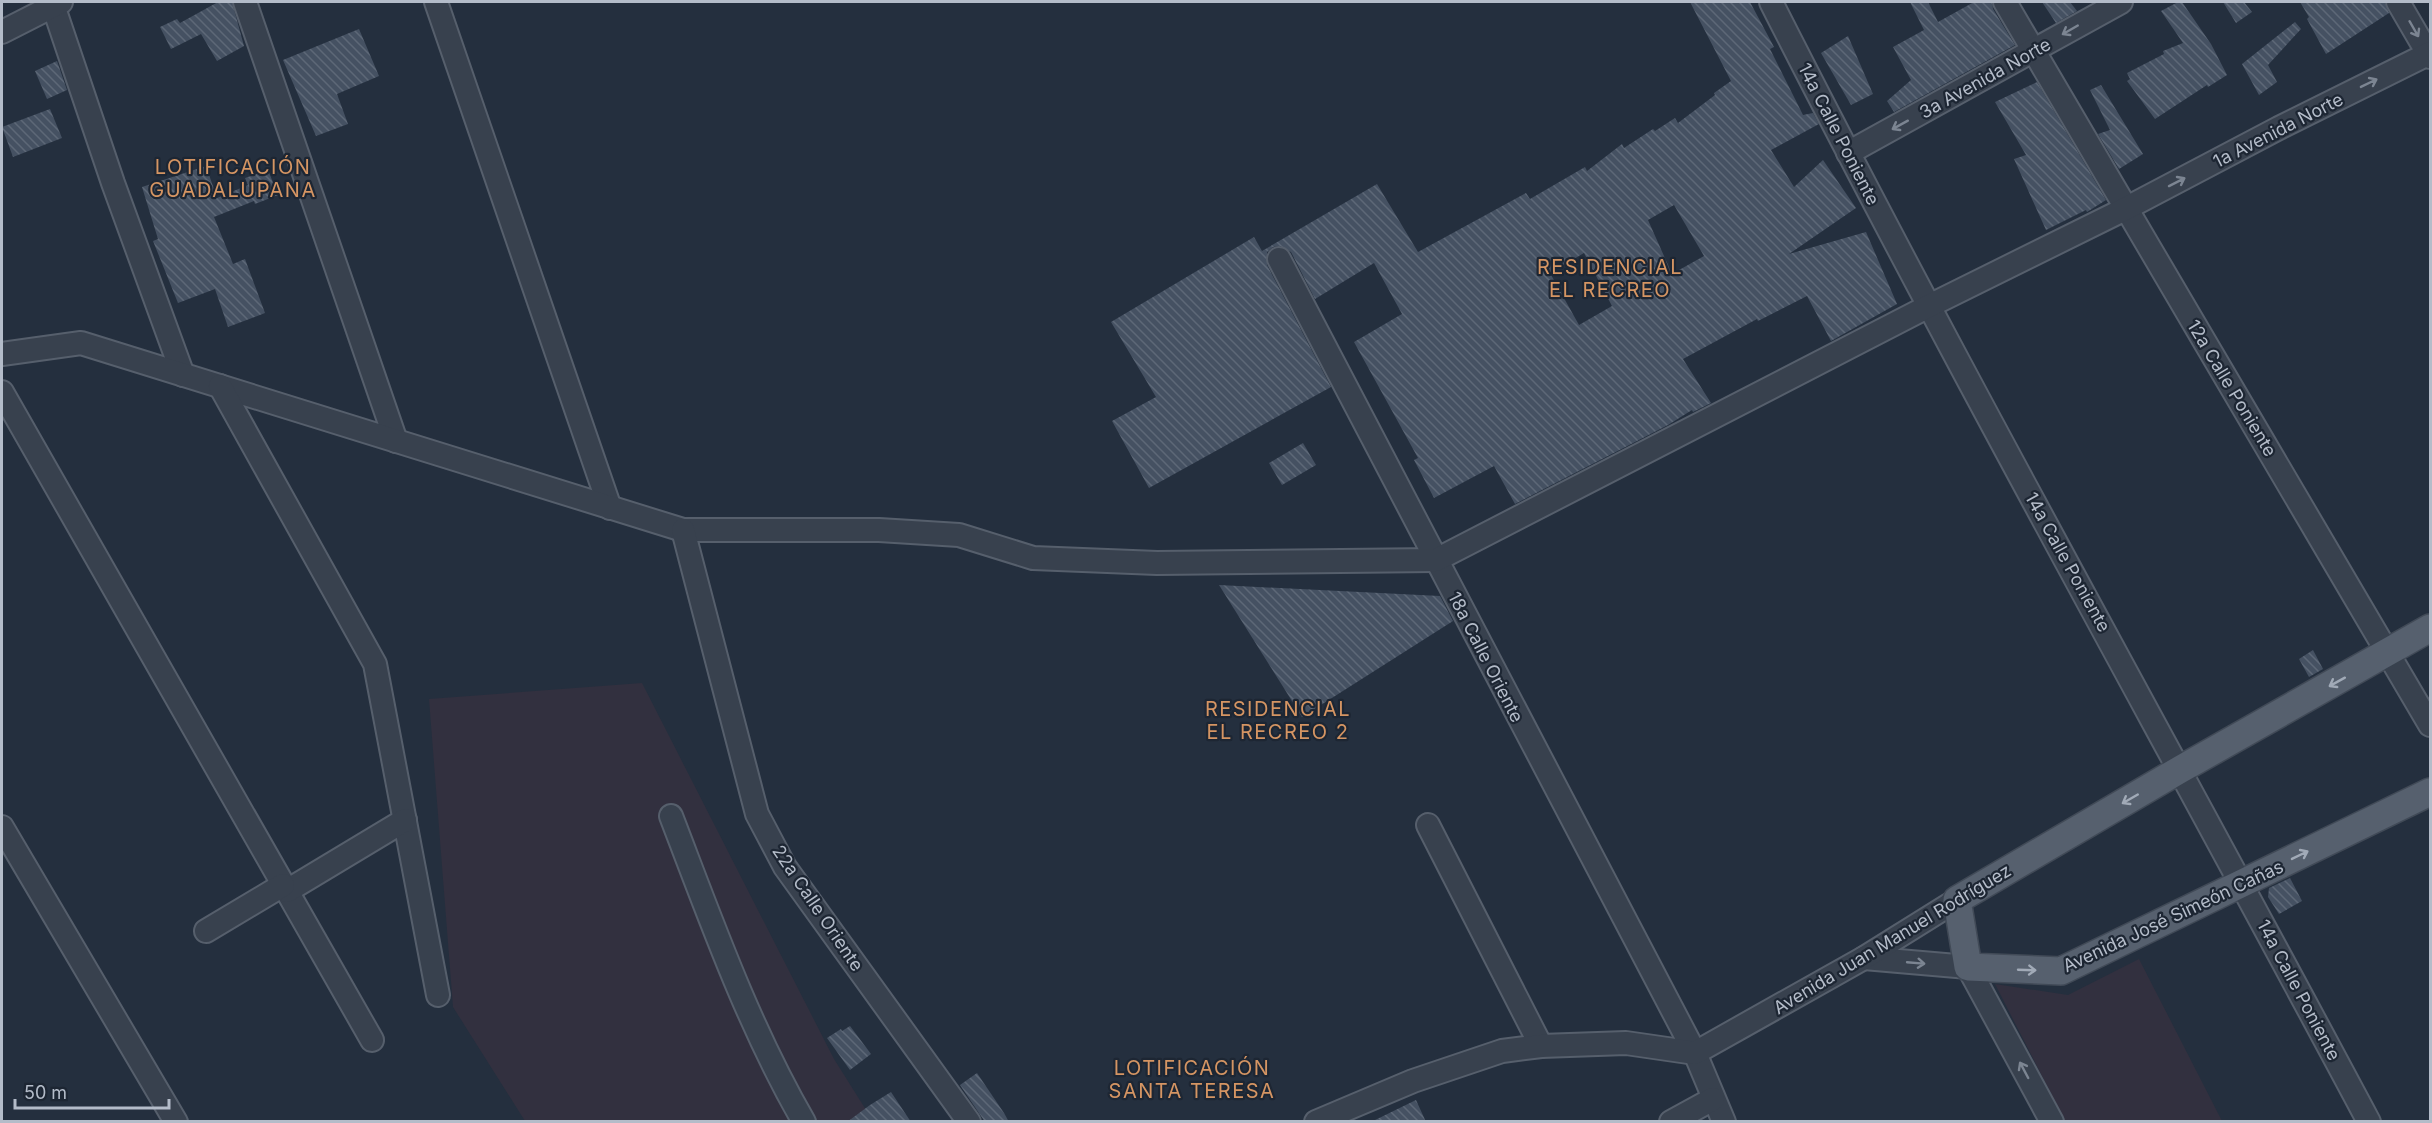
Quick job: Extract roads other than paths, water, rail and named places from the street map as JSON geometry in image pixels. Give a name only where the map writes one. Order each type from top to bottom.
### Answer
[{"type":"main road","name":"Avenida Juan Manuel Rodríguez","points":[[1957,900],[2430,628]]},
{"type":"main road","name":"Avenida José Simeón Cañas","points":[[1968,967],[2061,971],[2430,792]]},
{"type":"main road","points":[[1957,900],[1968,967]]},
{"type":"street","points":[[245,2],[396,441]]},
{"type":"street","points":[[436,2],[610,508]]},
{"type":"street","name":"14a Calle Poniente","points":[[1771,2],[1929,306],[2369,1122]]},
{"type":"street","name":"12a Calle Poniente","points":[[2005,2],[2430,725]]},
{"type":"street","name":"3a Avenida Norte","points":[[1848,153],[2121,2]]},
{"type":"street","points":[[2398,2],[2430,55]]},
{"type":"street","points":[[2,32],[57,3],[113,183],[183,375]]},
{"type":"street","name":"1a Avenida Norte","points":[[1436,560],[1929,306],[2125,209],[2279,128],[2430,55]]},
{"type":"street","name":"18a Calle Oriente","points":[[1279,259],[1695,1053],[1724,1122]]},
{"type":"street","points":[[2,354],[81,343],[683,530],[879,530],[959,535],[1033,558],[1044,559],[1157,563],[1436,560]]},
{"type":"street","points":[[220,386],[375,664],[438,995]]},
{"type":"street","points":[[2,392],[372,1040]]},
{"type":"street","name":"22a Calle Oriente","points":[[683,530],[757,814],[785,867],[969,1122]]},
{"type":"street","points":[[671,816],[730,970],[778,1077],[804,1122]]},
{"type":"street","points":[[206,931],[405,820]]},
{"type":"street","points":[[1428,825],[1541,1046]]},
{"type":"street","points":[[2,827],[176,1122]]},
{"type":"street","name":"Avenida Juan Manuel Rodríguez","points":[[1695,1053],[1864,958],[1957,900]]},
{"type":"street","name":"Avenida José Simeón Cañas","points":[[1864,958],[1968,967]]},
{"type":"street","points":[[1968,967],[2052,1122]]},
{"type":"street","points":[[1316,1122],[1413,1081],[1502,1051],[1541,1046],[1626,1043],[1695,1053]]},
{"type":"street","points":[[1671,1122],[1713,1099]]},
{"type":"district","name":"LOTIFICACIÓN GUADALUPANA","points":[[233,178]]},
{"type":"district","name":"RESIDENCIAL EL RECREO","points":[[1610,278]]},
{"type":"district","name":"RESIDENCIAL EL RECREO 2","points":[[1278,720]]},
{"type":"district","name":"LOTIFICACIÓN SANTA TERESA","points":[[1192,1080]]}]
